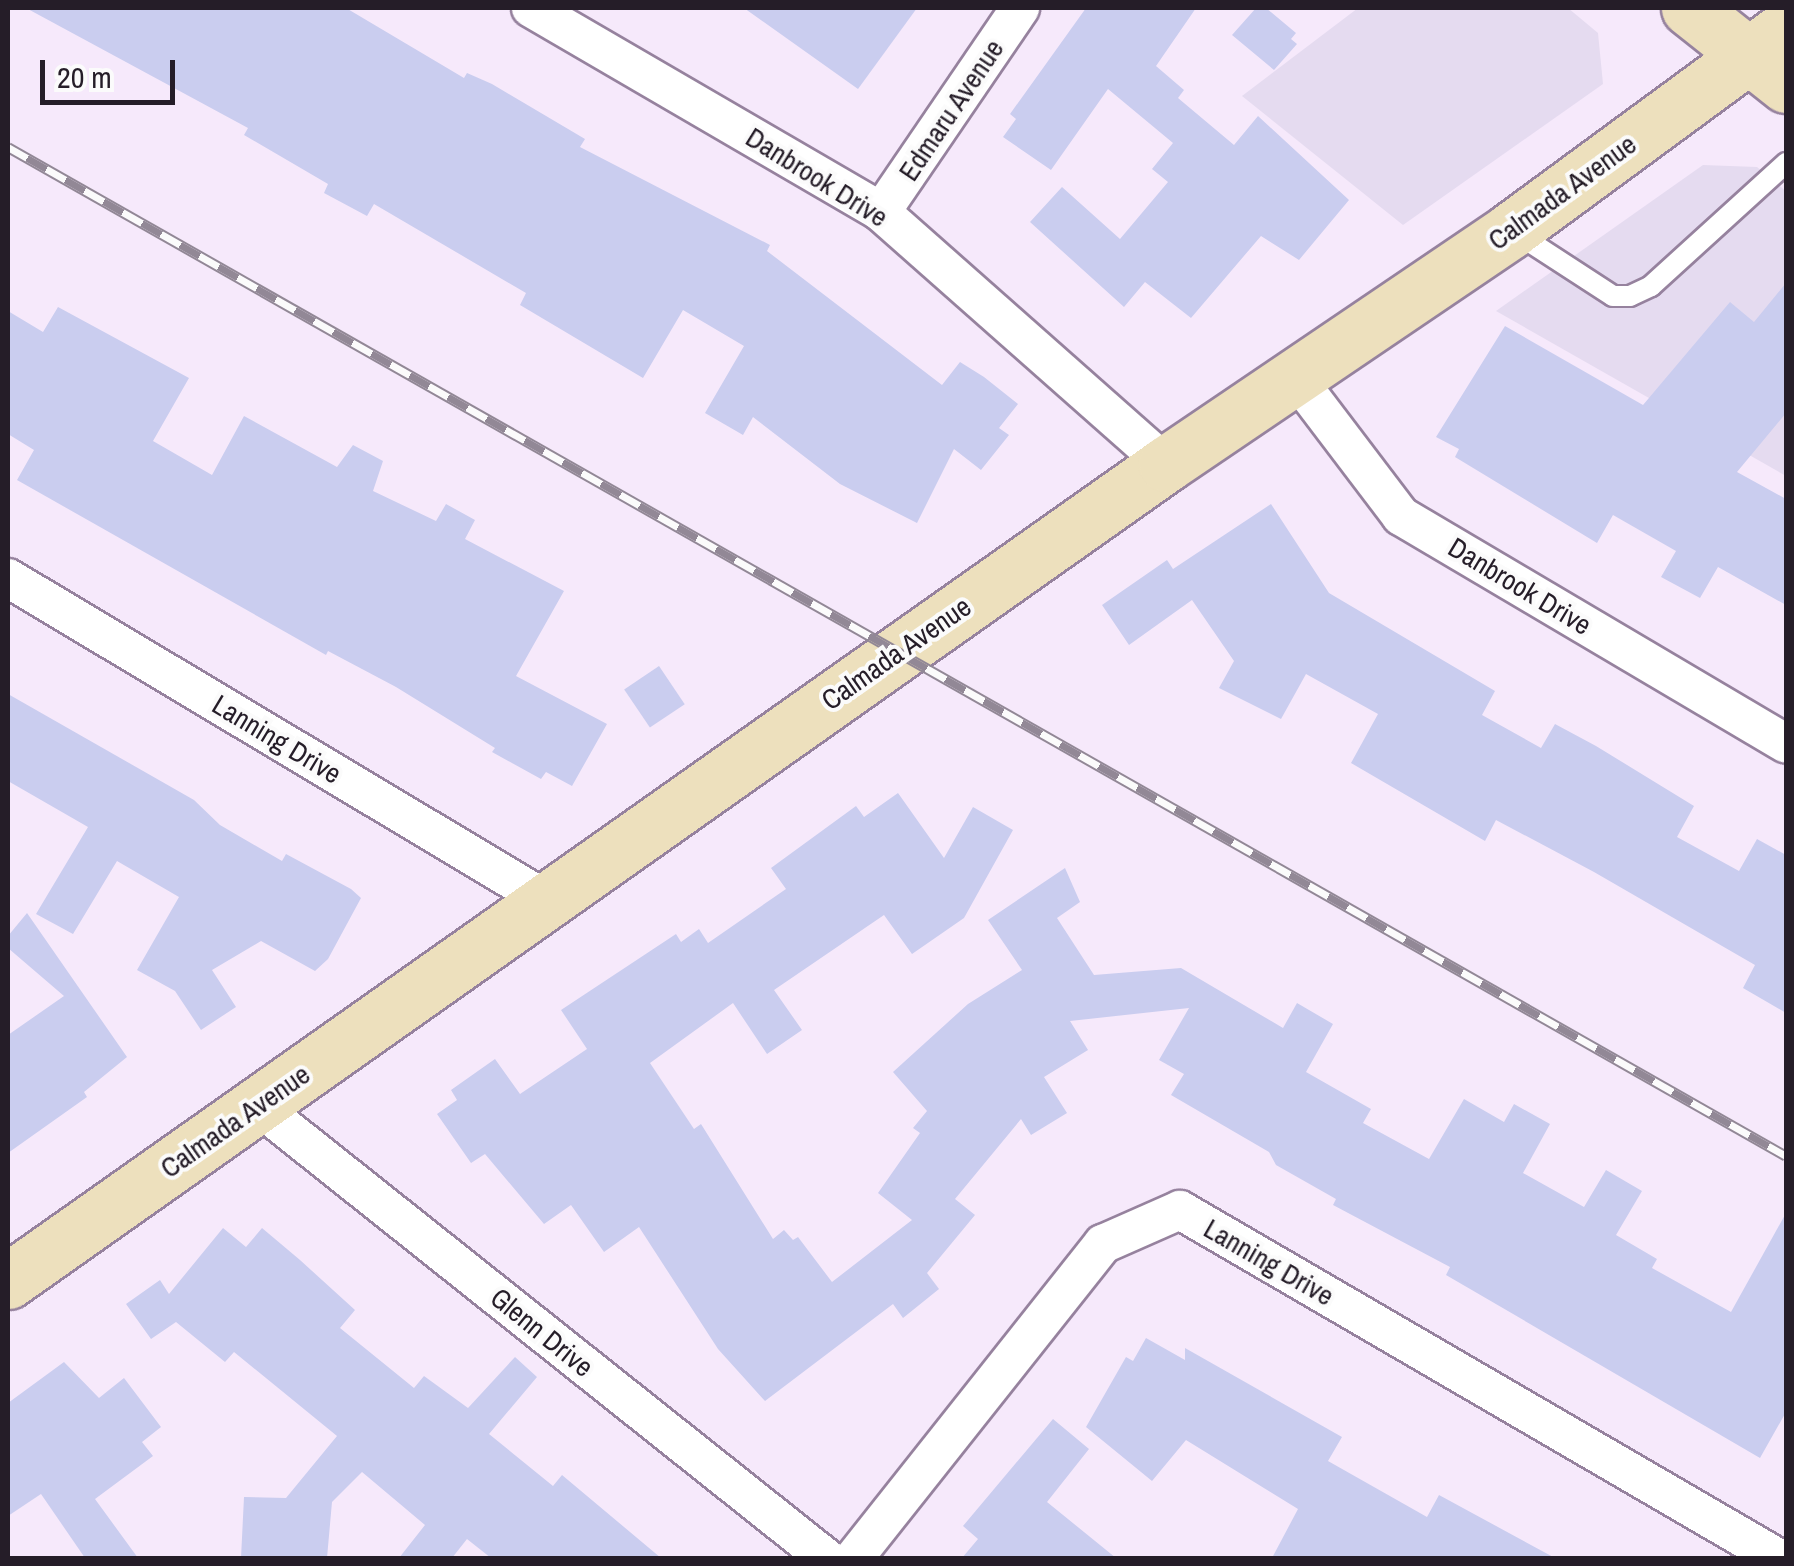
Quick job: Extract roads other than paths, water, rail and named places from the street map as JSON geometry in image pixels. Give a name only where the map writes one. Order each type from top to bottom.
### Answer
[{"type":"street","name":"Danbrook Drive","points":[[531,8],[882,212],[1166,464]]},
{"type":"street","name":"Edmaru Avenue","points":[[882,212],[1020,8]]},
{"type":"street","points":[[1689,8],[1774,56]]},
{"type":"street","name":"Calmada Avenue","points":[[8,1281],[1166,464],[1774,56]]},
{"type":"street","name":"Danbrook Drive","points":[[1298,379],[1400,516],[1786,744]]},
{"type":"street","name":"Lanning Drive","points":[[8,578],[546,900]]},
{"type":"street","name":"Glenn Drive","points":[[258,1106],[826,1558]]},
{"type":"street","name":"Lanning Drive","points":[[854,1558],[1103,1244],[1180,1210],[1778,1558]]},
{"type":"lane","points":[[1511,230],[1613,296],[1630,296],[1650,286],[1786,163]]},
{"type":"railway","points":[[8,147],[1786,1156]]}]
